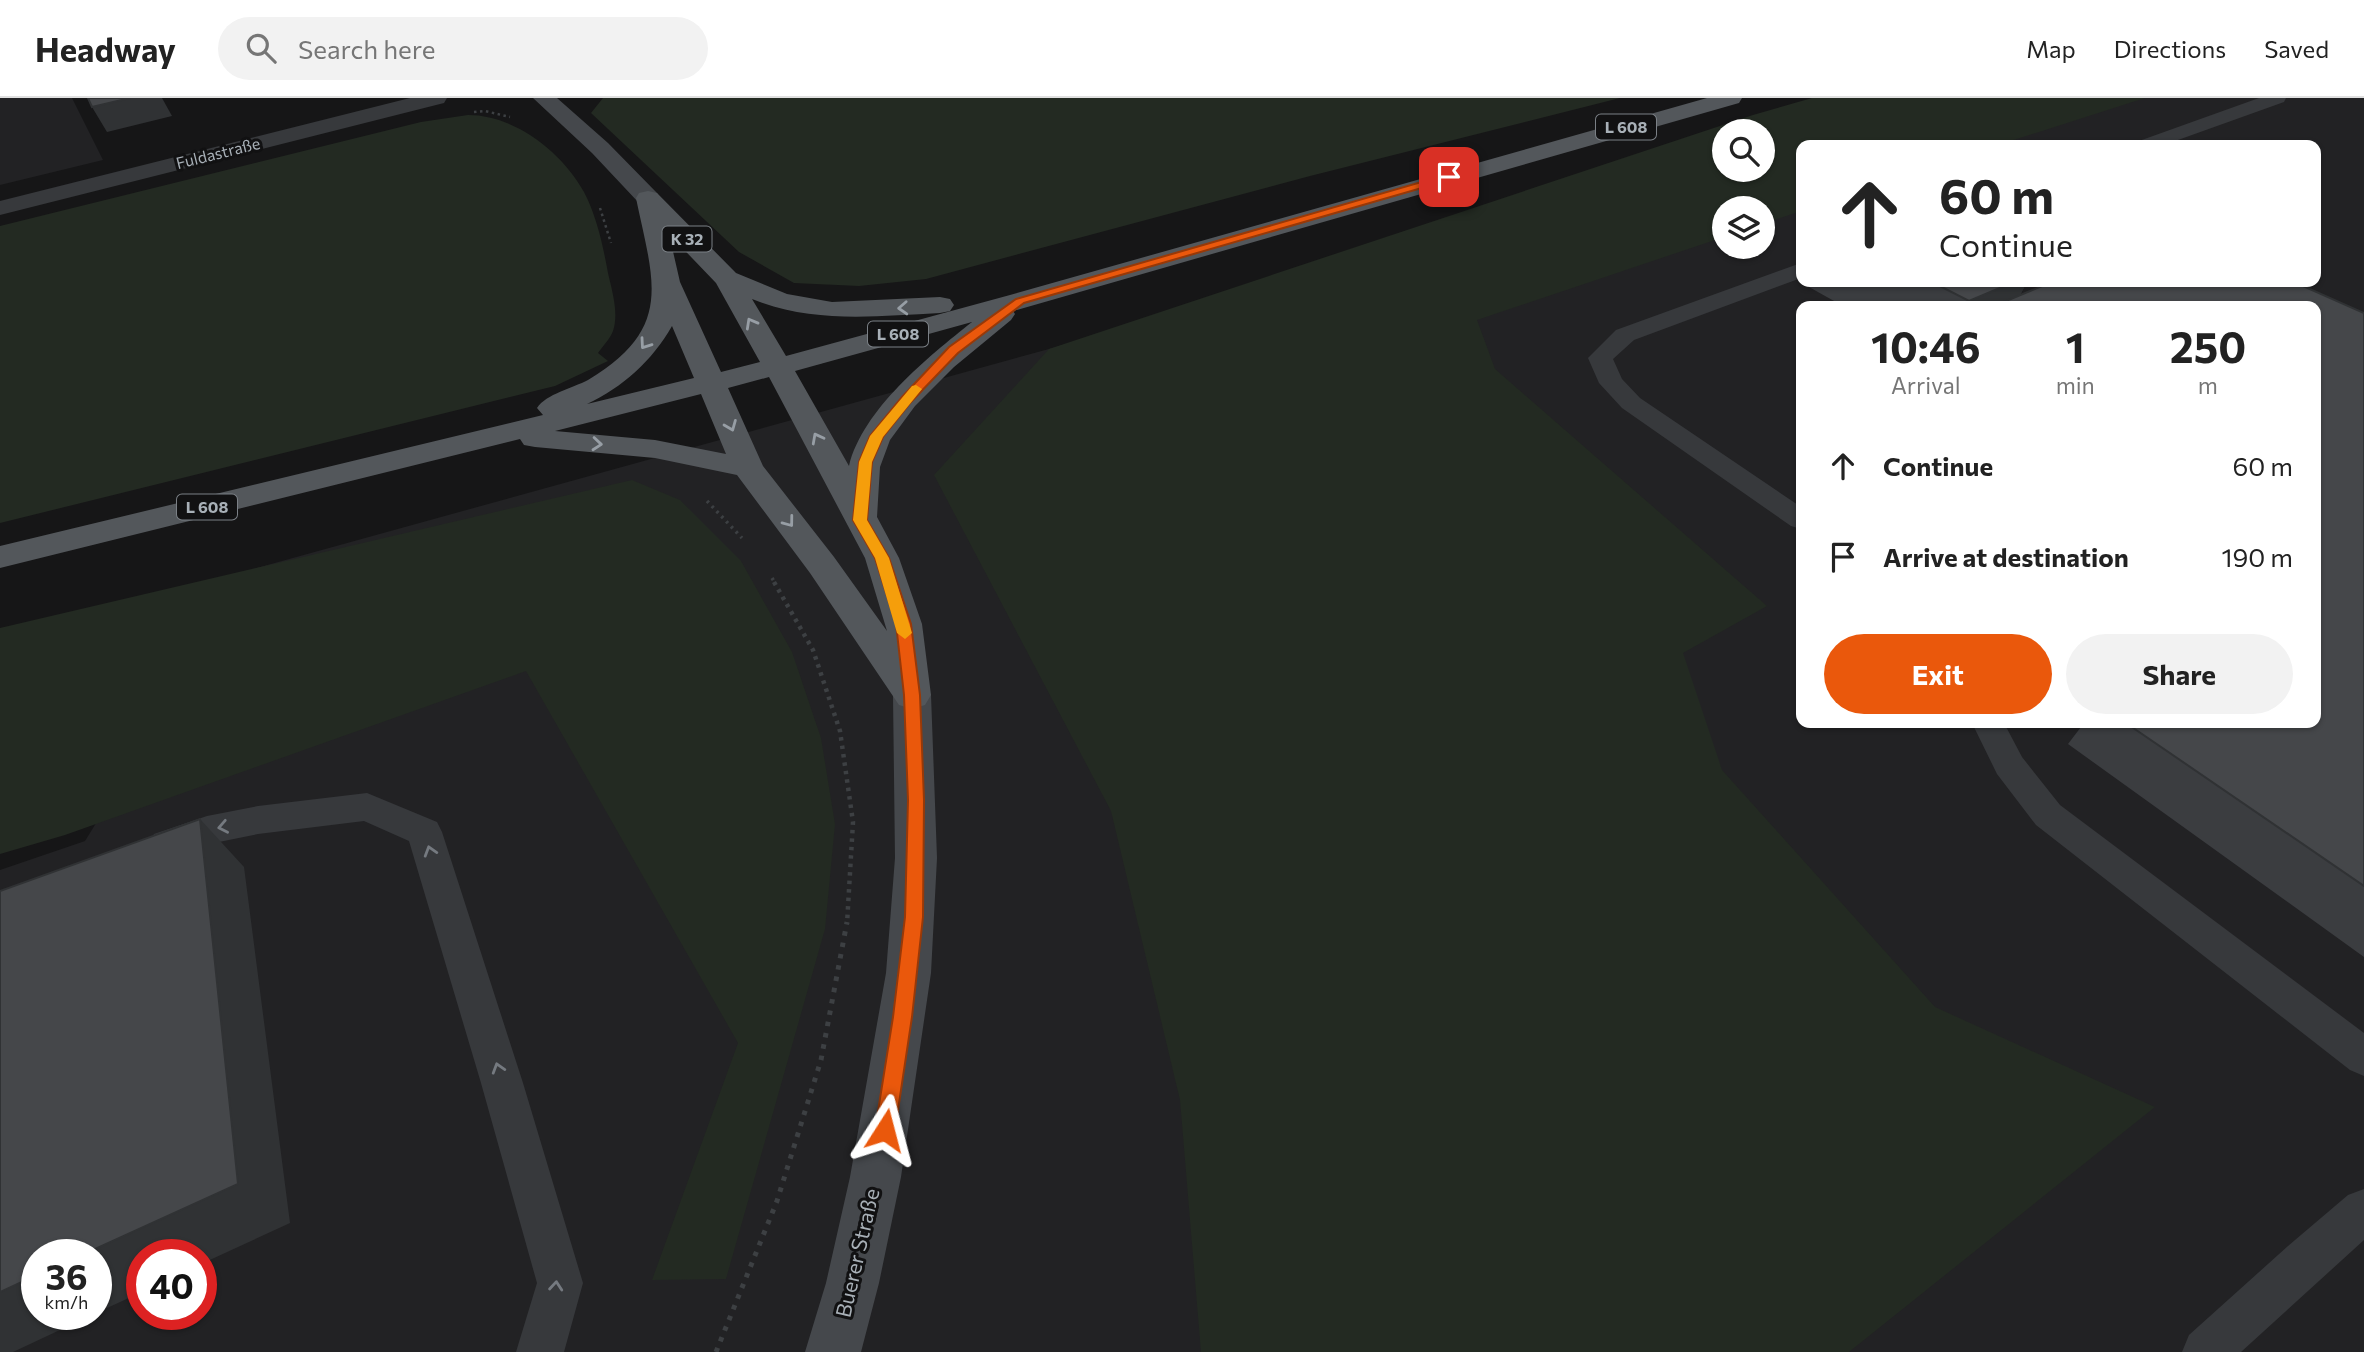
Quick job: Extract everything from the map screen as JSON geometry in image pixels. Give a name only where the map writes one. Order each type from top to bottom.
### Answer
[{"type":"main road","name":"L 608","points":[[0,557],[776,368],[1731,98]]},
{"type":"main road","name":"K 32","points":[[648,198],[727,279],[776,368]]},
{"type":"main road","points":[[648,198],[667,282],[748,468],[822,565],[912,695]]},
{"type":"main road","points":[[727,279],[780,301],[832,310],[1020,301]]},
{"type":"main road","points":[[414,457],[573,400],[622,370],[636,357],[663,318],[667,282]]},
{"type":"main road","points":[[860,520],[866,462],[877,436],[906,399],[953,350],[1020,301]]},
{"type":"main road","points":[[776,368],[802,409],[882,558],[904,624],[912,695]]},
{"type":"main road","points":[[505,436],[673,452],[748,468]]},
{"type":"street","name":"Fuldastraße","points":[[0,208],[436,98]]},
{"type":"street","name":"K 32","points":[[544,98],[600,148],[648,198]]},
{"type":"street","name":"Buerer Straße","points":[[833,1352],[857,1273],[885,1130],[902,1017],[916,873],[912,695]]},
{"type":"lane","points":[[2160,140],[2277,98]]},
{"type":"lane","points":[[1796,272],[1625,335],[1600,358],[1605,374],[1615,389],[1631,403],[1796,517]]},
{"type":"lane","points":[[1990,728],[2009,765],[2048,815],[2364,1057]]},
{"type":"lane","points":[[128,857],[207,830],[258,820],[367,807],[424,832],[502,1083],[560,1283],[540,1352]]},
{"type":"lane","points":[[2206,1352],[2364,1211]]},
{"type":"path","points":[[464,113],[485,111],[519,121]]},
{"type":"path","points":[[598,203],[613,248]]},
{"type":"path","points":[[673,452],[658,475],[700,494],[743,539]]},
{"type":"path","points":[[716,1352],[781,1188],[821,1060],[847,930],[853,822],[840,731],[813,650],[767,569]]},
{"type":"shaded area","points":[[0,98],[72,98],[103,160],[0,185]]},
{"type":"shaded area","points":[[603,98],[1620,98],[1310,176],[926,279],[859,286],[794,283],[739,252],[591,113]]},
{"type":"shaded area","points":[[1812,98],[2145,98],[2014,140],[1796,140],[1796,213],[1775,220],[1775,196],[1712,196],[1712,241],[1477,320],[1495,369],[1767,606],[1683,653],[1722,770],[1935,1007],[2155,1107],[1849,1352],[1201,1352],[1180,1100],[1111,811],[934,475],[1049,349],[1712,129],[1712,182],[1775,182],[1775,119],[1741,119],[1753,115]]},
{"type":"shaded area","points":[[1890,98],[2364,98],[2364,1352],[0,1352],[0,870],[85,841],[253,569],[1049,349],[1500,217],[1712,173],[1712,182],[1775,182],[1775,128]]},
{"type":"shaded area","points":[[468,115],[503,121],[535,138],[563,163],[584,192],[599,232],[614,302],[613,331],[598,353],[608,361],[555,386],[0,523],[0,226],[421,122]]},
{"type":"shaded area","points":[[632,480],[680,500],[741,561],[792,652],[821,738],[835,824],[825,929],[726,1279],[652,1280],[738,1043],[526,671],[65,835],[0,854],[0,628]]},
{"type":"building","points":[[88,98],[130,98],[92,107]]},
{"type":"building","points":[[1942,287],[2002,287],[1969,301]]},
{"type":"building","points":[[2040,287],[2305,287],[2364,313],[2364,886],[2133,728],[2321,728],[2321,301],[2006,301]]},
{"type":"building","points":[[200,819],[238,1184],[112,1241],[112,1239],[21,1239],[21,1282],[0,1292],[0,891]]},
{"type":"slow traffic","points":[[905,633],[882,558],[860,520],[866,462],[877,436],[916,389]]},
{"type":"route","points":[[885,1130],[914,917],[916,800],[912,695],[904,624],[882,558],[860,520],[866,462],[877,436],[906,399],[953,350],[1020,301],[1449,177]]}]
